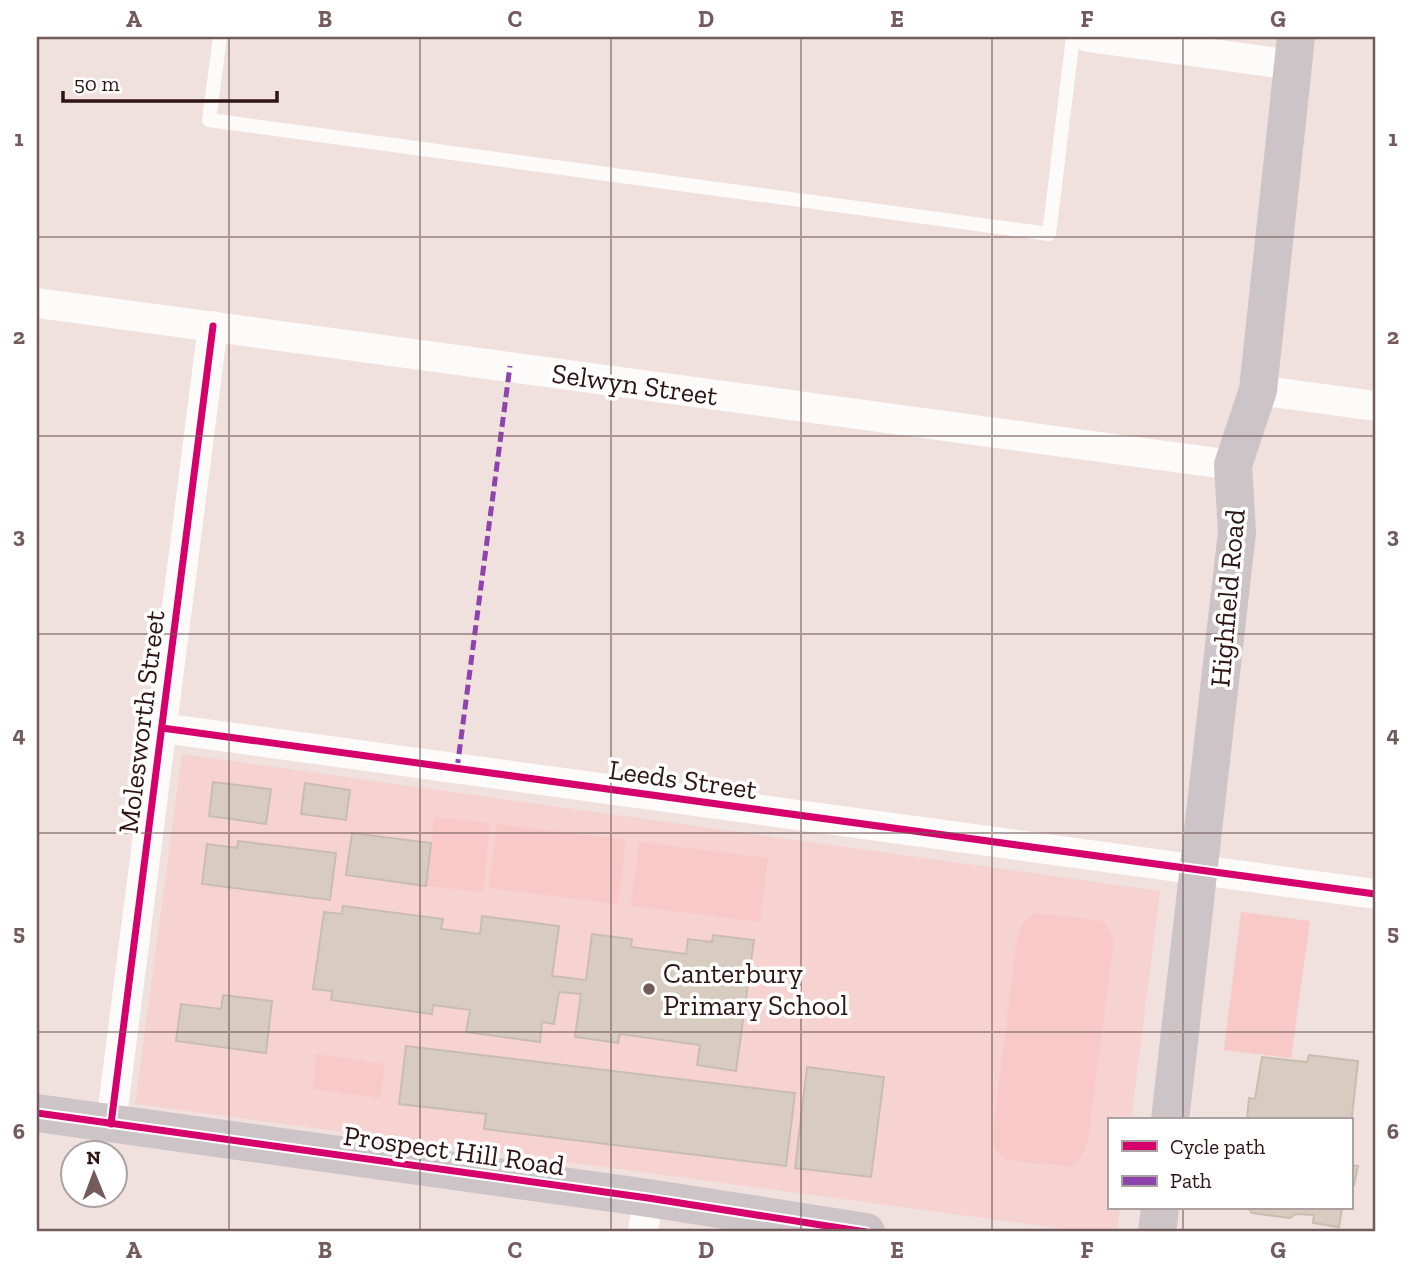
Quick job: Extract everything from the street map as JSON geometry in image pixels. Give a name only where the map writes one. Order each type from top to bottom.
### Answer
[{"type":"main road","name":"Highfield Road","points":[[1170,1118],[1237,532],[1233,465],[1258,390],[1294,51]]},
{"type":"main road","name":"Prospect Hill Road","points":[[37,1113],[645,1215],[866,1232]]},
{"type":"main road","points":[[1157,1232],[1160,1210]]},
{"type":"street","points":[[1088,37],[1294,51]]},
{"type":"street","name":"Selwyn Street","points":[[37,303],[1233,465]]},
{"type":"street","name":"Molesworth Street","points":[[111,1124],[213,326]]},
{"type":"street","points":[[1258,390],[1375,406]]},
{"type":"street","name":"Leeds Street","points":[[162,729],[1375,894]]},
{"type":"lane","points":[[220,37],[209,120],[1049,234],[1073,37]]},
{"type":"shaded area","name":"Canterbury Primary School","points":[[182,754],[1160,891],[1131,1118],[1108,1118],[1108,1210],[1120,1210],[1117,1232],[1087,1232],[135,1104]]},
{"type":"shaded area","points":[[434,817],[490,823],[483,892],[426,886]]},
{"type":"shaded area","points":[[497,824],[626,840],[618,904],[489,888]]},
{"type":"shaded area","points":[[639,842],[768,858],[760,922],[631,906]]},
{"type":"shaded area","points":[[1241,912],[1310,921],[1291,1058],[1224,1050]]},
{"type":"shaded area","points":[[1036,913],[1103,921],[1114,940],[1088,1140],[1080,1160],[1069,1167],[1004,1159],[994,1147],[993,1131],[1017,938],[1023,923]]},
{"type":"shaded area","points":[[316,1054],[385,1064],[380,1098],[313,1089]]},
{"type":"building","points":[[213,782],[271,789],[266,824],[209,816]]},
{"type":"building","points":[[305,783],[350,790],[346,820],[301,814]]},
{"type":"building","points":[[352,833],[431,843],[426,886],[346,875]]},
{"type":"building","points":[[238,841],[336,853],[330,900],[202,884],[207,844],[237,848]]},
{"type":"building","points":[[343,906],[443,919],[441,929],[480,934],[482,916],[559,926],[552,976],[586,980],[592,934],[632,939],[631,947],[686,954],[688,939],[712,942],[713,935],[754,940],[736,1071],[697,1065],[700,1045],[620,1034],[618,1043],[575,1037],[581,994],[559,992],[554,1024],[542,1022],[540,1042],[466,1032],[470,1010],[433,1005],[432,1014],[331,1000],[332,991],[313,989],[324,912],[342,914]]},
{"type":"building","points":[[223,995],[272,1001],[266,1053],[176,1041],[181,1004],[221,1009]]},
{"type":"building","points":[[406,1046],[795,1093],[786,1166],[484,1129],[486,1114],[399,1104]]},
{"type":"building","points":[[1309,1055],[1358,1061],[1352,1118],[1247,1118],[1249,1098],[1255,1099],[1262,1057],[1307,1062]]},
{"type":"building","points":[[807,1067],[884,1077],[871,1177],[795,1168]]},
{"type":"building","points":[[1352,1165],[1358,1166],[1354,1185],[1352,1184]]},
{"type":"building","points":[[1250,1210],[1342,1210],[1339,1227],[1313,1223],[1314,1215],[1296,1214],[1290,1218],[1252,1213]]},
{"type":"marked path","points":[[457,769],[510,366]]},
{"type":"cycle path","points":[[111,1124],[213,326]]},
{"type":"cycle path","points":[[162,728],[1375,894]]},
{"type":"cycle path","points":[[37,1113],[648,1198],[866,1232]]},
{"type":"place","name":"Canterbury Primary School","points":[[649,989]]}]
